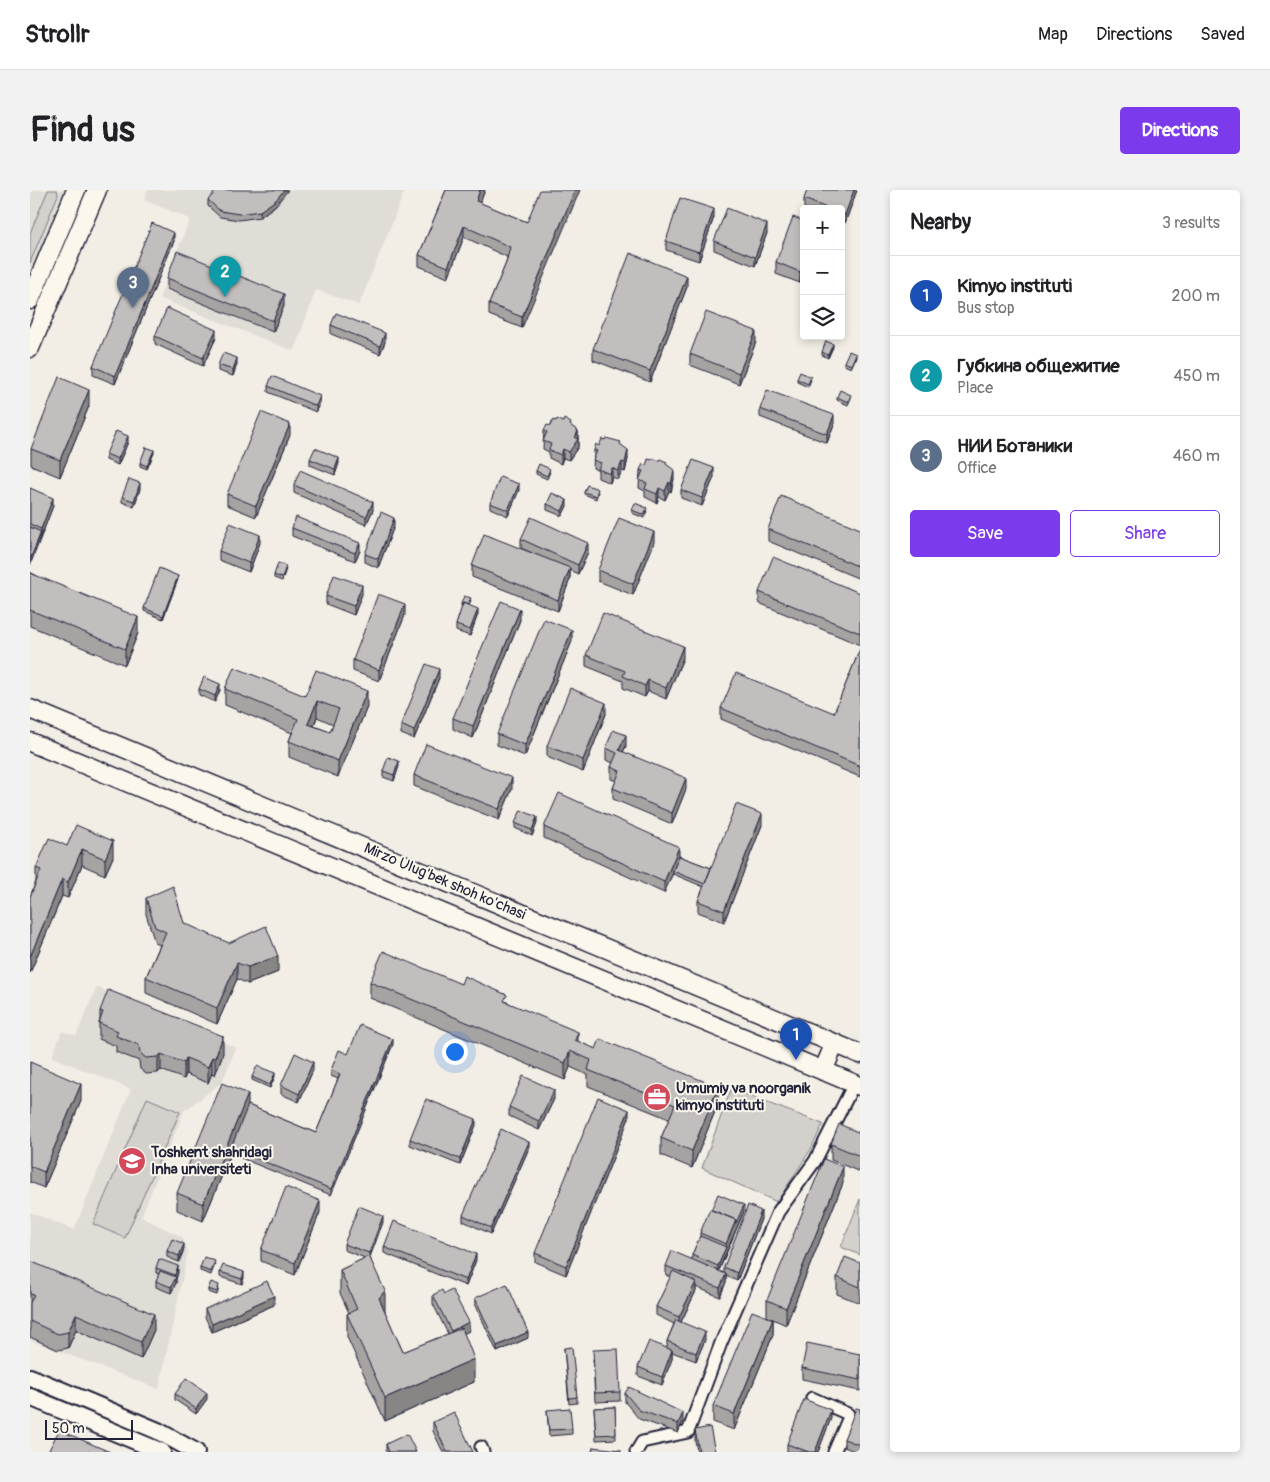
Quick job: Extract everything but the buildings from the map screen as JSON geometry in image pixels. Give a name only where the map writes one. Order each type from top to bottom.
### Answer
[{"type":"main road","points":[[30,300],[76,190]]},
{"type":"main road","points":[[30,348],[97,190]]},
{"type":"main road","name":"Mirzo Ulug'bek shoh ko'chasi","points":[[30,709],[860,1054]]},
{"type":"main road","name":"Mirzo Ulug'bek shoh ko'chasi","points":[[30,742],[857,1085]]},
{"type":"main road","points":[[823,1071],[835,1043]]},
{"type":"main road","points":[[30,1377],[158,1432],[196,1452]]},
{"type":"main road","points":[[30,1397],[162,1452]]},
{"type":"street","points":[[636,1452],[642,1442],[688,1432],[721,1343],[778,1212],[815,1161],[857,1085]]},
{"type":"street","points":[[812,1398],[848,1414],[849,1417],[834,1452]]},
{"type":"shaded area","points":[[30,190],[76,190],[30,300]]},
{"type":"shaded area","points":[[48,190],[57,190],[58,195],[30,263],[30,233]]},
{"type":"shaded area","points":[[148,190],[405,190],[359,305],[316,290],[294,351],[159,298],[190,219],[144,200]]},
{"type":"shaded area","name":"Toshkent shahridagi Inha universiteti","points":[[97,987],[236,1048],[222,1082],[184,1111],[141,1217],[182,1237],[188,1251],[159,1389],[30,1340],[30,1212],[74,1230],[131,1089],[52,1057],[62,1031],[76,1036]]},
{"type":"shaded area","points":[[731,1089],[823,1124],[811,1149],[777,1202],[702,1168]]},
{"type":"shaded area","points":[[147,1098],[180,1112],[125,1238],[93,1224]]},
{"type":"shaded area","points":[[860,1199],[860,1255],[841,1247]]},
{"type":"place","name":"Губкина общежитие","points":[[225,297]]},
{"type":"place","name":"НИИ Ботаники","points":[[133,308]]},
{"type":"place","name":"Kimyo instituti","points":[[796,1060]]},
{"type":"place","name":"Umumiy va noorganik kimyo instituti","points":[[657,1097]]},
{"type":"place","name":"Toshkent shahridagi Inha universiteti","points":[[132,1161]]}]
